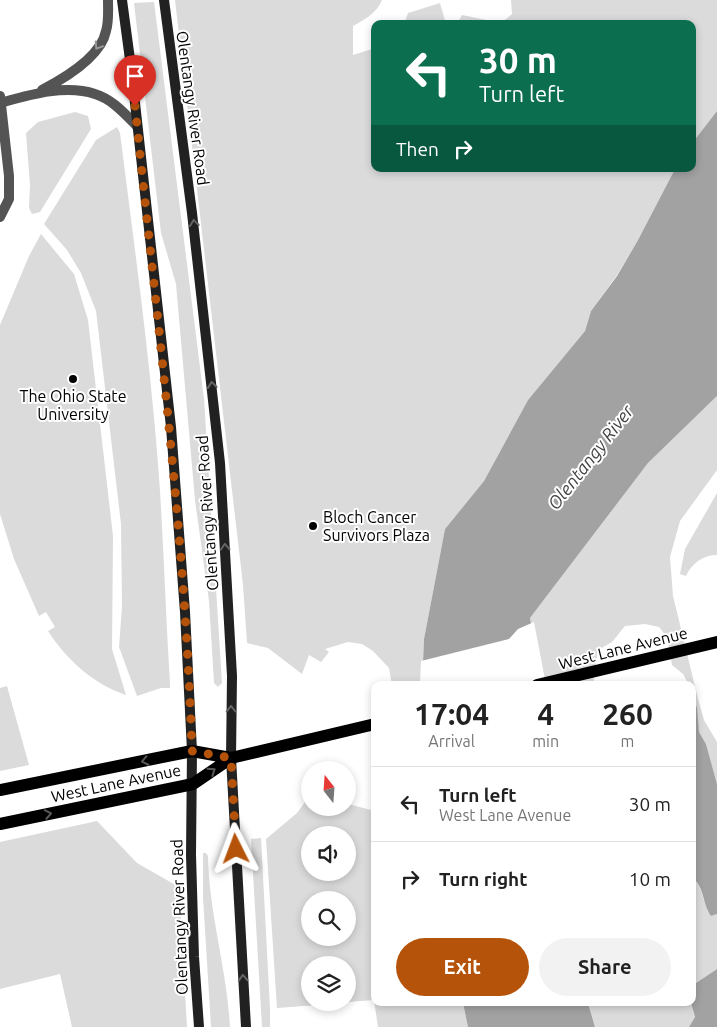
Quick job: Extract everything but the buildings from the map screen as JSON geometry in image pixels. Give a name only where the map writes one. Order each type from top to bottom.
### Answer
[{"type":"main road","name":"Olentangy River Road","points":[[122,0],[171,427],[189,665],[193,784],[192,883],[199,1027]]},
{"type":"main road","name":"Olentangy River Road","points":[[164,0],[192,213],[220,463],[232,676],[231,758],[246,1027]]},
{"type":"main road","name":"West Lane Avenue","points":[[554,681],[717,642]]},
{"type":"main road","name":"West Lane Avenue","points":[[0,824],[193,784],[231,758],[370,725]]},
{"type":"main road","name":"West Lane Avenue","points":[[0,790],[192,751],[231,758]]},
{"type":"street","points":[[34,94],[67,78],[92,56],[106,32],[108,0]]},
{"type":"street","points":[[0,217],[9,199],[9,176],[0,100],[70,90],[95,94],[114,104],[137,126]]},
{"type":"shaded area","points":[[175,0],[382,0],[374,12],[353,26],[353,55],[371,49],[371,172],[673,172],[638,240],[617,275],[591,311],[585,331],[528,400],[484,481],[445,529],[424,639],[422,681],[391,681],[389,668],[373,651],[362,644],[348,642],[325,649],[329,652],[321,662],[309,655],[302,674],[268,648],[247,643],[243,585]]},
{"type":"shaded area","points":[[511,0],[717,0],[717,111],[696,138],[696,20],[505,20],[512,14]]},
{"type":"shaded area","points":[[154,2],[204,399],[222,683],[218,687],[214,683],[209,601],[195,500],[176,284],[161,233],[134,3]]},
{"type":"shaded area","points":[[440,3],[445,20],[405,20],[408,13]]},
{"type":"shaded area","points":[[462,15],[486,20],[459,20]]},
{"type":"shaded area","points":[[75,112],[88,116],[91,129],[40,212],[32,214],[29,208],[30,185],[26,133],[38,122]]},
{"type":"shaded area","points":[[117,127],[120,133],[143,312],[152,401],[160,491],[170,684],[170,688],[161,688],[137,696],[119,647],[122,607],[121,524],[96,311],[81,273],[67,250],[44,224],[96,140]]},
{"type":"shaded area","points":[[41,234],[74,274],[88,320],[113,536],[112,649],[126,695],[92,678],[72,661],[55,642],[48,631],[55,627],[46,612],[39,616],[14,559],[0,514],[0,325],[29,256]]},
{"type":"shaded area","points":[[717,396],[717,470],[680,521],[670,557],[673,596],[694,681],[542,681],[530,618],[648,463]]},
{"type":"shaded area","points":[[717,493],[717,555],[707,556],[698,561],[691,567],[686,576],[680,574],[685,549]]},
{"type":"shaded area","points":[[7,686],[29,765],[0,771],[0,688]]},
{"type":"shaded area","points":[[696,691],[704,720],[717,742],[717,784],[706,744],[699,732],[696,712]]},
{"type":"shaded area","points":[[356,806],[371,810],[371,1000],[356,1001],[356,956],[301,956],[301,1006],[277,1008],[266,839],[301,807],[301,816],[356,816]]},
{"type":"shaded area","points":[[97,821],[137,863],[179,887],[187,1027],[72,1027],[60,974],[0,989],[0,842]]},
{"type":"shaded area","points":[[261,838],[270,1027],[262,1027],[251,839]]},
{"type":"shaded area","points":[[203,853],[206,853],[208,856],[211,899],[230,1027],[211,1027],[203,897]]},
{"type":"shaded area","points":[[696,881],[711,916],[717,914],[717,969],[696,983]]},
{"type":"shaded area","points":[[375,1006],[464,1006],[468,1027],[378,1027]]},
{"type":"shaded area","points":[[589,1006],[692,1006],[695,1017],[689,1027],[595,1027]]},
{"type":"water","name":"Olentangy River","points":[[717,111],[717,396],[648,463],[530,618],[542,681],[422,681],[424,639],[445,529],[484,481],[528,400],[585,331],[591,311],[617,276],[673,172],[696,172],[696,138]]},
{"type":"water","points":[[696,705],[699,732],[706,744],[717,784],[717,914],[711,916],[697,882]]},
{"type":"water","points":[[717,969],[717,1027],[689,1027],[695,1017],[692,1006],[696,1006],[696,983]]},
{"type":"water","points":[[464,1006],[589,1006],[595,1027],[468,1027]]},
{"type":"pier","points":[[534,622],[545,681],[420,681],[421,661],[509,639],[518,629]]},
{"type":"pier","points":[[645,624],[659,627],[667,637],[672,665],[683,674],[687,681],[594,681],[598,650],[612,642],[625,626]]},
{"type":"place","name":"The Ohio State University","points":[[73,379]]},
{"type":"place","name":"Bloch Cancer Survivors Plaza","points":[[313,526]]},
{"type":"route","points":[[135,106],[171,427],[189,665],[192,751],[231,758],[236,849]]}]
